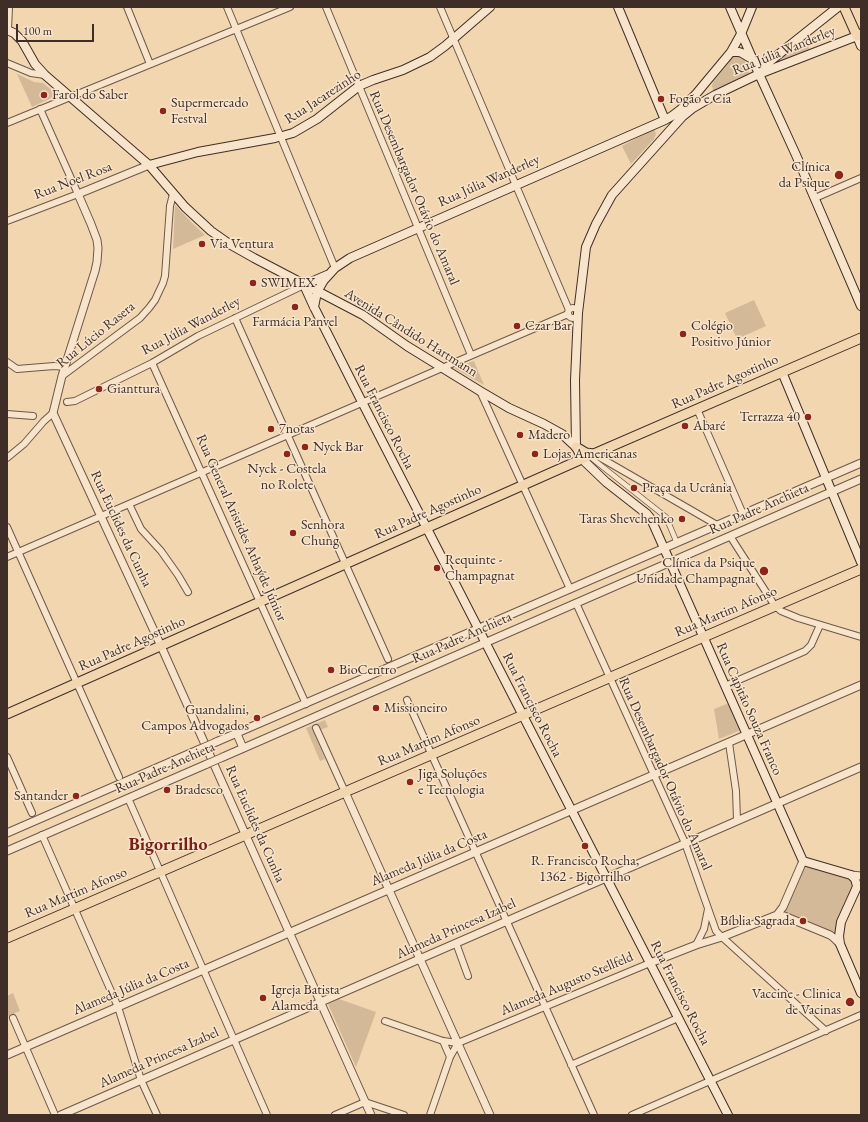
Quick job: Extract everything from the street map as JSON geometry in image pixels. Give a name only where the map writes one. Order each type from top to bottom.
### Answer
[{"type":"main road","name":"Rua Jacarezinho","points":[[150,166],[211,149],[280,137],[293,132],[309,124],[359,86],[421,62],[438,51],[490,7]]},
{"type":"main road","points":[[618,7],[665,120]]},
{"type":"main road","points":[[730,7],[758,74],[796,155],[861,306]]},
{"type":"main road","points":[[758,74],[764,66],[838,7]]},
{"type":"main road","points":[[844,7],[859,35],[861,46]]},
{"type":"main road","points":[[734,16],[742,17],[751,10]]},
{"type":"main road","name":"Rua Júlia Wanderley","points":[[304,285],[332,271],[342,263],[360,253],[665,120],[680,110],[712,76],[731,52],[741,34],[751,10]]},
{"type":"main road","name":"Avenida Cândido Hartmann","points":[[8,30],[18,36],[35,64],[45,75],[150,166],[194,217],[220,237],[254,258],[363,315],[411,348],[480,391],[509,408],[558,431],[576,447]]},
{"type":"main road","name":"Rua Júlia Wanderley","points":[[576,447],[575,380],[578,314],[586,247],[596,224],[612,195],[688,112],[715,95],[758,74],[859,35]]},
{"type":"main road","points":[[731,52],[739,52],[752,59]]},
{"type":"main road","points":[[712,76],[708,90],[710,94],[715,95]]},
{"type":"main road","points":[[654,125],[660,131],[662,140]]},
{"type":"main road","name":"Rua Júlia Wanderley","points":[[317,292],[332,271]]},
{"type":"main road","name":"Rua Francisco Rocha","points":[[304,285],[362,402],[728,1115]]},
{"type":"main road","points":[[314,307],[317,292]]},
{"type":"main road","name":"Rua Padre Agostinho","points":[[7,714],[861,338]]},
{"type":"main road","points":[[782,372],[861,562]]},
{"type":"main road","points":[[576,447],[586,453],[588,457]]},
{"type":"main road","name":"Rua Capitão Souza Franco","points":[[576,447],[588,457],[606,482],[648,516],[652,521],[803,861]]},
{"type":"main road","name":"Rua Martim Afonso","points":[[7,938],[861,569]]},
{"type":"main road","points":[[803,861],[851,875],[855,878],[856,889],[841,922],[839,931],[840,944],[861,993]]},
{"type":"street","points":[[8,7],[8,30]]},
{"type":"street","points":[[127,7],[150,64]]},
{"type":"street","points":[[227,7],[280,137],[332,271]]},
{"type":"street","points":[[7,123],[290,7]]},
{"type":"street","name":"Rua Desembargador Otávio do Amaral","points":[[326,7],[471,355]]},
{"type":"street","points":[[440,7],[516,185],[570,317],[573,318],[578,314]]},
{"type":"street","points":[[7,63],[31,73],[45,75]]},
{"type":"street","points":[[40,109],[97,240],[98,255],[95,270],[62,376]]},
{"type":"street","points":[[665,120],[670,126],[675,126]]},
{"type":"street","name":"Rua Noel Rosa","points":[[7,221],[150,166]]},
{"type":"street","points":[[815,198],[861,178]]},
{"type":"street","name":"Rua Lúcio Rasera","points":[[7,458],[24,444],[52,413],[62,376],[140,318],[150,308],[163,283],[166,268],[170,206],[173,194]]},
{"type":"street","name":"Rua Júlia Wanderley","points":[[67,402],[75,401],[152,363],[198,336],[304,285]]},
{"type":"street","points":[[7,557],[568,312]]},
{"type":"street","points":[[235,318],[388,659]]},
{"type":"street","points":[[7,362],[17,369],[54,366],[65,367]]},
{"type":"street","name":"Rua General Aristides Athaýde Júnior","points":[[152,363],[306,704]]},
{"type":"street","points":[[480,391],[570,589]]},
{"type":"street","points":[[697,409],[743,514]]},
{"type":"street","name":"Rua Euclides da Cunha","points":[[52,413],[161,646],[371,1115]]},
{"type":"street","points":[[7,414],[33,416]]},
{"type":"street","points":[[588,457],[717,526]]},
{"type":"street","points":[[588,457],[666,517],[677,543]]},
{"type":"street","name":"Rua Padre Anchieta","points":[[7,833],[861,463]]},
{"type":"street","name":"Rua Padre Anchieta","points":[[7,851],[861,479]]},
{"type":"street","points":[[128,504],[140,529],[161,550],[188,592]]},
{"type":"street","points":[[7,527],[119,777]]},
{"type":"street","points":[[730,536],[775,606],[788,614],[861,637]]},
{"type":"street","name":"Rua Desembargador Otávio do Amaral","points":[[576,603],[685,843],[716,930],[826,1031]]},
{"type":"street","points":[[725,686],[805,652],[820,624]]},
{"type":"street","name":"Alameda Júlia da Costa","points":[[7,1055],[861,686]]},
{"type":"street","points":[[407,700],[594,1115]]},
{"type":"street","points":[[316,728],[490,1115]]},
{"type":"street","points":[[237,734],[243,748]]},
{"type":"street","points":[[729,743],[736,785],[737,820]]},
{"type":"street","points":[[7,757],[32,813]]},
{"type":"street","name":"Alameda Princesa Izabel","points":[[61,1115],[861,767]]},
{"type":"street","points":[[128,798],[267,1115]]},
{"type":"street","points":[[42,835],[118,1007],[141,1080],[157,1115]]},
{"type":"street","points":[[803,861],[782,907],[776,915],[784,916],[830,935],[840,944]]},
{"type":"street","points":[[851,875],[861,876]]},
{"type":"street","points":[[696,945],[704,929],[708,909]]},
{"type":"street","name":"Alameda Augusto Stellfeld","points":[[458,1044],[650,963],[696,945],[722,937],[776,915]]},
{"type":"street","points":[[456,943],[468,976]]},
{"type":"street","points":[[632,1115],[861,1016]]},
{"type":"street","points":[[13,1018],[55,1115]]},
{"type":"street","points":[[571,1065],[678,1018]]},
{"type":"street","points":[[385,1021],[443,1041],[458,1044]]},
{"type":"street","points":[[443,1041],[450,1057]]},
{"type":"street","points":[[430,1115],[450,1057],[458,1044]]},
{"type":"street","points":[[335,1115],[365,1102],[404,1115]]},
{"type":"shaded area","points":[[805,38],[810,51],[766,71]]},
{"type":"shaded area","points":[[739,46],[750,75],[716,91],[713,90],[713,82],[728,64]]},
{"type":"shaded area","points":[[17,74],[34,82],[43,83],[58,95],[32,107]]},
{"type":"shaded area","points":[[654,129],[656,134],[654,139],[631,164],[622,146]]},
{"type":"shaded area","points":[[175,205],[205,235],[173,249]]},
{"type":"shaded area","points":[[754,300],[766,326],[737,339],[725,313]]},
{"type":"shaded area","points":[[474,361],[484,385],[454,368]]},
{"type":"shaded area","points":[[729,703],[741,730],[719,739],[714,709]]},
{"type":"shaded area","points":[[325,720],[328,727],[314,732],[325,759],[320,761],[306,728]]},
{"type":"shaded area","points":[[803,861],[851,875],[856,882],[841,922],[840,944],[780,911]]},
{"type":"shaded area","points":[[13,993],[20,1011],[8,1016],[7,996]]},
{"type":"shaded area","points":[[339,999],[376,1012],[356,1067],[328,1004]]},
{"type":"place","name":"Farol do Saber","points":[[44,95]]},
{"type":"place","name":"Fogão e Cia","points":[[661,99]]},
{"type":"place","name":"Supermercado Festval","points":[[163,111]]},
{"type":"place","name":"Clínica da Psique","points":[[839,175]]},
{"type":"place","name":"Via Ventura","points":[[202,244]]},
{"type":"place","name":"SWIMEX","points":[[253,283]]},
{"type":"place","name":"Farmácia Panvel","points":[[295,307]]},
{"type":"place","name":"Czar Bar","points":[[517,326]]},
{"type":"place","name":"Colégio Positivo Júnior","points":[[683,334]]},
{"type":"place","name":"Gianttura","points":[[99,389]]},
{"type":"place","name":"Terrazza 40","points":[[808,417]]},
{"type":"place","name":"Abaré","points":[[685,426]]},
{"type":"place","name":"7notas","points":[[271,429]]},
{"type":"place","name":"Madero","points":[[520,435]]},
{"type":"place","name":"Nyck Bar","points":[[305,447]]},
{"type":"place","name":"Nyck - Costela no Rolete","points":[[287,454]]},
{"type":"place","name":"Lojas Americanas","points":[[535,454]]},
{"type":"place","name":"Praça da Ucrânia","points":[[634,488]]},
{"type":"place","name":"Taras Shevchenko","points":[[682,519]]},
{"type":"place","name":"Senhora Chung","points":[[293,533]]},
{"type":"place","name":"Requinte - Champagnat","points":[[437,568]]},
{"type":"place","name":"Clínica da Psique Unidade Champagnat","points":[[764,571]]},
{"type":"place","name":"BioCentro","points":[[331,670]]},
{"type":"place","name":"Missioneiro","points":[[376,708]]},
{"type":"place","name":"Guandalini, Campos Advogados","points":[[257,718]]},
{"type":"place","name":"Jiga Soluções e Tecnologia","points":[[410,782]]},
{"type":"place","name":"Bradesco","points":[[167,790]]},
{"type":"place","name":"Santander","points":[[76,796]]},
{"type":"place","name":"R. Francisco Rocha, 1362 - Bigorrilho","points":[[585,846]]},
{"type":"place","name":"Bíblia Sagrada","points":[[803,921]]},
{"type":"place","name":"Igreja Batista Alameda","points":[[263,998]]},
{"type":"place","name":"Vaccine - Clinica de Vacinas","points":[[850,1002]]},
{"type":"district","name":"Bigorrilho","points":[[168,845]]}]
